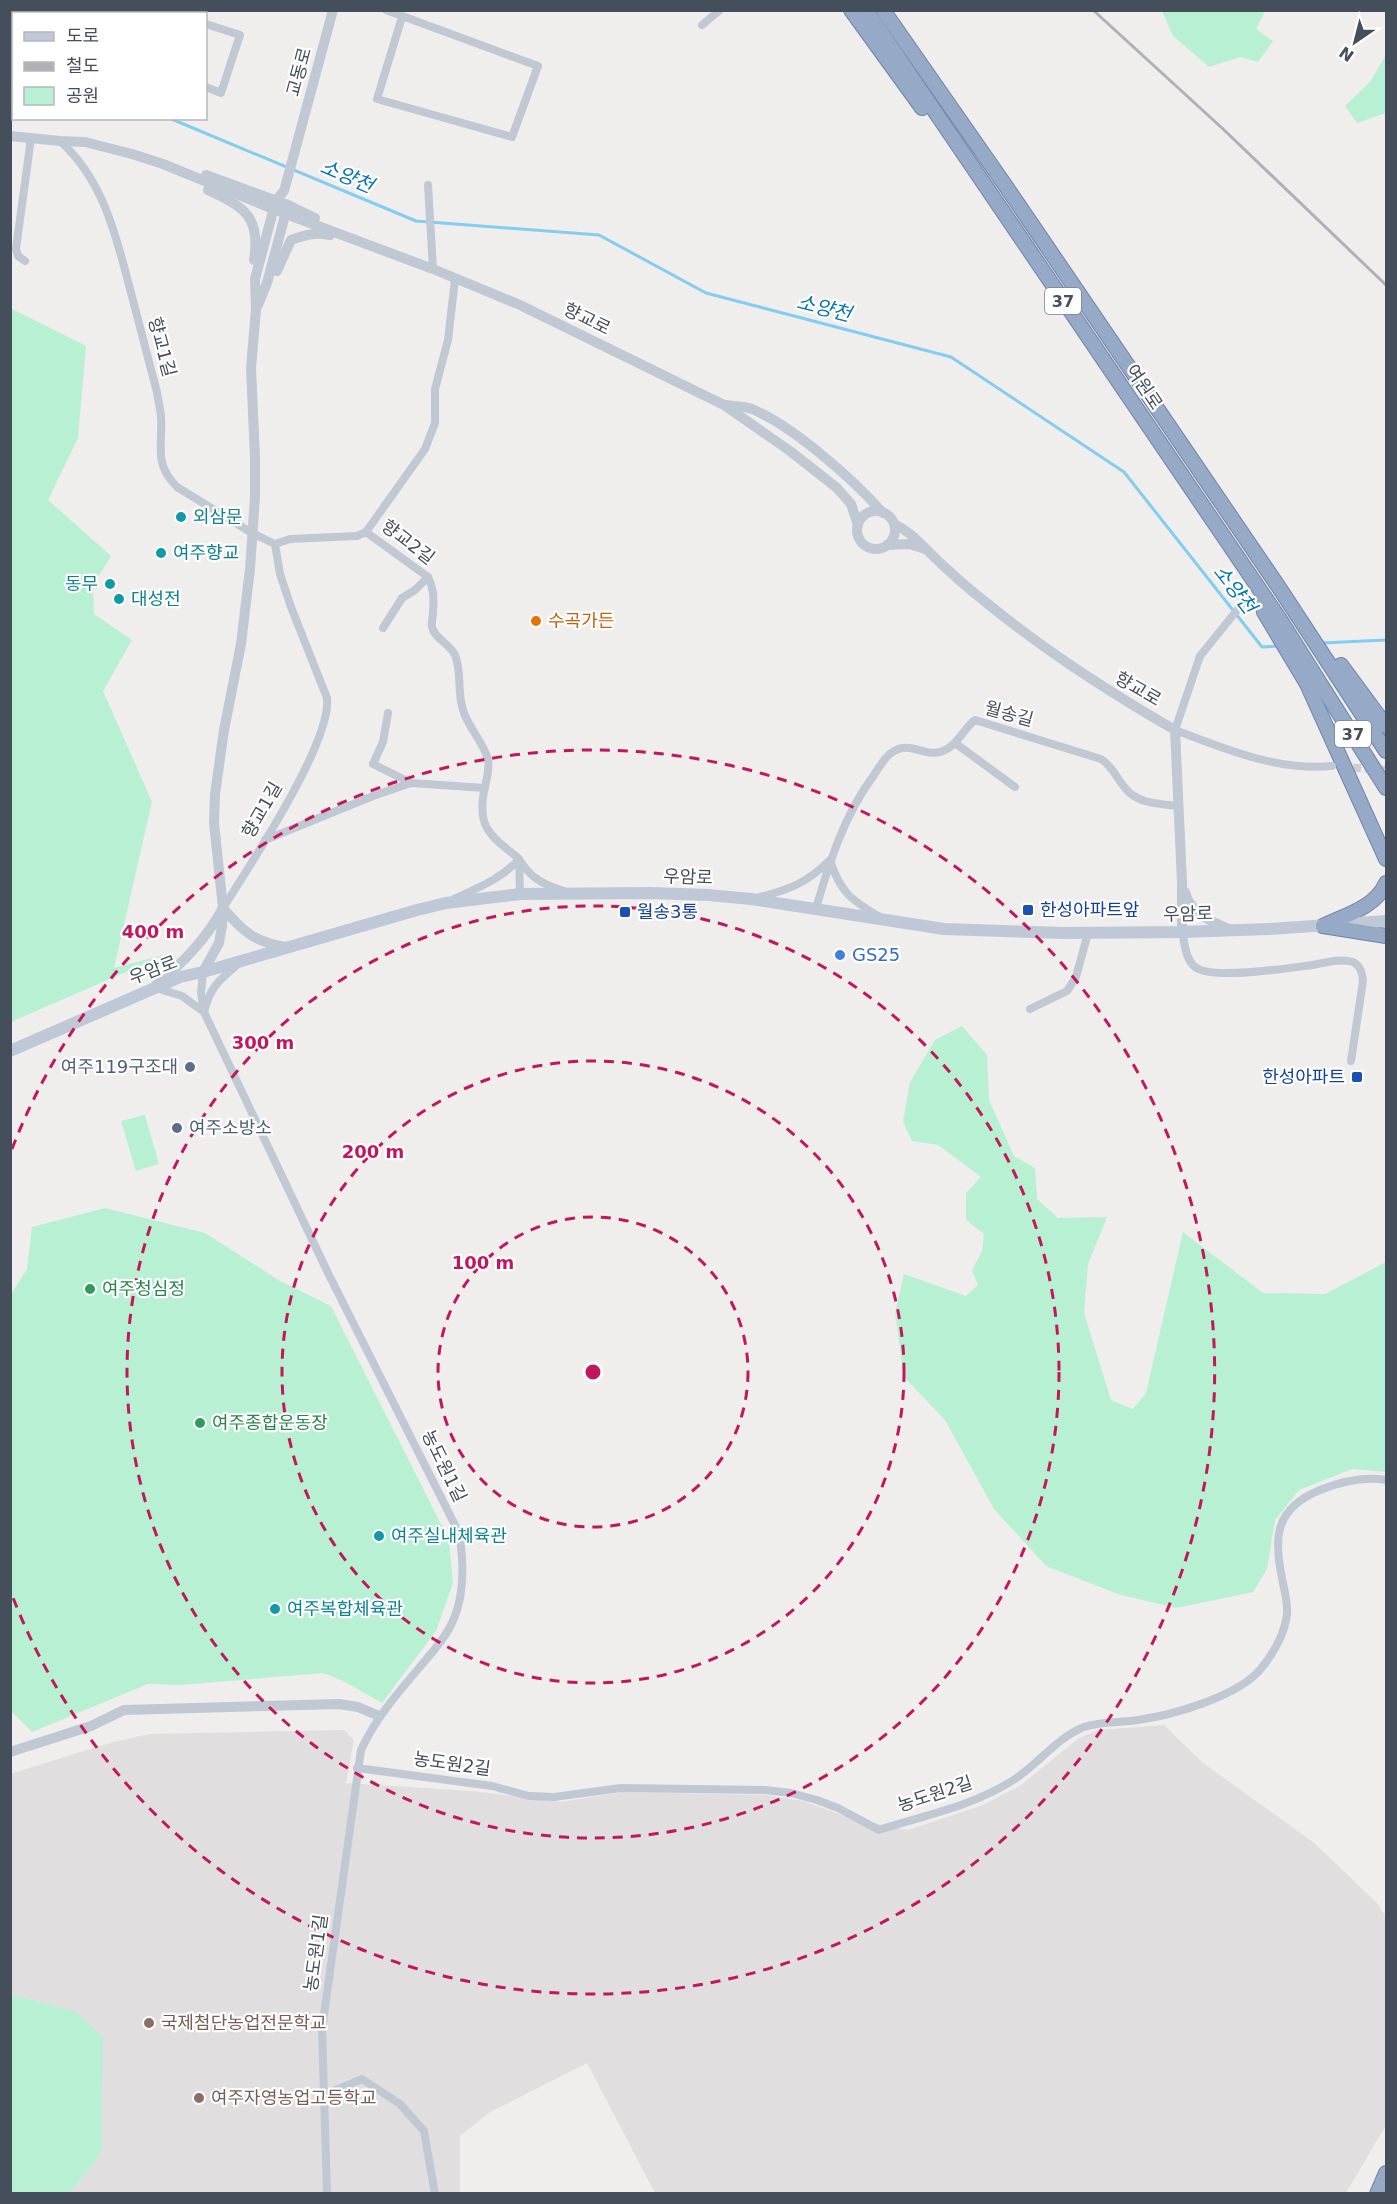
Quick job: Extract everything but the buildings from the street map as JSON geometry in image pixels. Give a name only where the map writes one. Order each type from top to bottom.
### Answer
[{"type":"highway","points":[[851,10],[919,105],[949,133]]},
{"type":"highway","name":"여원로","points":[[866,10],[1261,592],[1313,682],[1386,788]]},
{"type":"highway","name":"여원로","points":[[883,10],[1280,589],[1299,607],[1343,676]]},
{"type":"highway","points":[[1343,676],[1386,726]]},
{"type":"highway","name":"37","points":[[1343,676],[1386,751]]},
{"type":"highway","points":[[1313,682],[1386,859]]},
{"type":"highway","points":[[1323,926],[1371,903],[1386,883]]},
{"type":"highway","points":[[1323,926],[1386,936]]},
{"type":"highway","points":[[1377,2192],[1386,2174]]},
{"type":"main road","name":"우암로","points":[[10,1051],[180,977],[446,903],[520,894],[708,895],[816,908],[944,929],[1088,933],[1182,932],[1386,921]]},
{"type":"street","name":"교동로","points":[[286,186],[333,10]]},
{"type":"street","points":[[386,10],[538,66],[512,137],[376,99],[402,17]]},
{"type":"street","points":[[702,25],[720,10]]},
{"type":"street","points":[[207,24],[240,35],[221,93],[207,87]]},
{"type":"street","name":"향교로","points":[[10,135],[85,142],[121,150],[163,164],[189,176],[203,174],[274,205],[346,232],[360,242],[520,305],[724,405],[790,451],[837,488],[851,504],[858,525]]},
{"type":"street","points":[[25,261],[18,256],[16,249],[30,138]]},
{"type":"street","name":"향교1길","points":[[60,141],[76,155],[96,187],[116,236],[157,392],[161,416],[159,452],[162,467],[177,487],[252,533],[275,544],[280,574],[323,687],[328,708],[319,738],[290,796],[223,908]]},
{"type":"street","points":[[189,176],[200,187],[244,209],[252,220],[256,235],[253,273],[255,279]]},
{"type":"street","points":[[274,205],[286,186]]},
{"type":"street","points":[[286,186],[287,210]]},
{"type":"street","points":[[428,188],[433,269]]},
{"type":"street","name":"향교1길","points":[[203,972],[219,943],[223,908],[214,823],[215,794],[224,730],[241,644],[249,578],[255,457],[251,368],[256,309],[255,279],[274,205]]},
{"type":"street","name":"향교1길","points":[[256,309],[267,283],[287,210]]},
{"type":"street","points":[[267,283],[276,273],[291,240],[319,233],[360,242]]},
{"type":"street","name":"향교2길","points":[[455,279],[448,340],[435,389],[435,423],[432,434],[409,473],[366,532],[428,577],[434,596],[432,626],[435,633],[453,651],[459,664],[462,708],[488,759],[489,772],[482,817],[485,827],[519,859],[532,877],[546,885],[570,893]]},
{"type":"street","name":"향교로","points":[[724,405],[750,408],[777,423],[850,478],[883,513]]},
{"type":"street","points":[[887,545],[895,532],[890,517],[875,511],[861,518],[857,532],[865,545],[880,548],[887,545],[909,544],[926,549]]},
{"type":"street","name":"향교로","points":[[894,524],[915,536],[926,549],[985,602],[1028,636],[1106,690],[1175,730]]},
{"type":"street","points":[[275,544],[290,539],[357,537],[366,532]]},
{"type":"street","points":[[383,628],[402,598],[421,585],[428,577]]},
{"type":"street","points":[[1242,603],[1200,656],[1175,730],[1182,932],[1188,958],[1195,968],[1204,973],[1276,969],[1343,960],[1355,963],[1362,970],[1363,981],[1351,1061]]},
{"type":"street","points":[[388,713],[383,742],[373,764],[411,783]]},
{"type":"street","name":"월송길","points":[[955,743],[967,726],[975,720],[1101,759],[1111,766],[1131,794],[1147,802],[1178,806]]},
{"type":"street","points":[[1175,730],[1249,757],[1277,764],[1332,766]]},
{"type":"street","points":[[816,908],[839,837],[862,791],[886,757],[896,750],[908,747],[935,753],[955,743],[1014,787]]},
{"type":"street","points":[[265,840],[411,783],[485,788]]},
{"type":"street","points":[[519,859],[520,894]]},
{"type":"street","points":[[446,903],[500,876],[519,859]]},
{"type":"street","points":[[751,899],[786,891],[803,883],[830,860]]},
{"type":"street","points":[[830,860],[836,879],[847,895],[888,921]]},
{"type":"street","points":[[1182,882],[1187,899],[1195,910],[1209,921],[1231,931]]},
{"type":"street","points":[[153,988],[180,966],[198,947],[223,908],[240,928],[252,937],[289,948]]},
{"type":"street","points":[[1030,1010],[1067,992],[1076,977],[1088,933]]},
{"type":"street","points":[[153,988],[182,996],[204,1012],[208,995],[218,981],[241,961]]},
{"type":"street","name":"농도원1길","points":[[203,972],[201,993],[204,1012],[328,1273],[459,1533],[463,1558],[457,1609],[450,1626],[440,1643],[379,1716],[361,1750],[357,1768],[322,2029],[327,2193]]},
{"type":"street","name":"농도원2길","points":[[357,1768],[492,1786],[537,1796],[554,1797],[621,1788],[765,1790],[791,1793],[838,1808],[879,1830],[923,1818],[970,1803],[1015,1779],[1068,1736],[1082,1728],[1096,1724],[1157,1717],[1225,1695],[1247,1681],[1270,1655],[1283,1631],[1287,1614],[1278,1562],[1279,1527],[1285,1514],[1311,1493],[1339,1482],[1362,1478],[1386,1480]]},
{"type":"street","points":[[10,1752],[82,1729],[124,1710],[339,1704],[358,1707],[379,1716]]},
{"type":"street","points":[[324,2095],[362,2079],[400,2104],[424,2131],[435,2193]]},
{"type":"shaded area","points":[[1164,1725],[1203,1763],[1313,1842],[1378,1904],[1386,1918],[1386,2125],[1346,2193],[655,2193],[587,2063],[490,2112],[460,2136],[460,2193],[70,2193],[101,2153],[75,2011],[11,1994],[10,1774],[113,1742],[150,1734],[344,1730],[354,1740],[346,1783],[472,1791],[561,1802],[623,1792],[766,1795],[803,1801],[850,1818],[908,1830],[983,1805],[1021,1785],[1079,1738],[1099,1730]]},
{"type":"green space","points":[[1162,11],[1265,11],[1256,29],[1273,41],[1258,62],[1240,57],[1209,67],[1173,36]]},
{"type":"green space","points":[[1386,55],[1386,113],[1357,123],[1345,106],[1370,82]]},
{"type":"green space","points":[[10,308],[86,346],[78,438],[48,500],[111,556],[93,585],[94,614],[132,640],[103,691],[152,802],[114,968],[167,954],[11,1022]]},
{"type":"green space","points":[[962,1026],[987,1055],[989,1100],[1014,1156],[1035,1168],[1037,1199],[1058,1218],[1107,1217],[1088,1264],[1084,1313],[1111,1400],[1133,1409],[1146,1393],[1183,1232],[1263,1293],[1325,1294],[1386,1262],[1386,1472],[1352,1469],[1299,1490],[1275,1520],[1267,1569],[1253,1592],[1176,1608],[1118,1594],[1046,1566],[994,1509],[945,1420],[904,1377],[895,1313],[904,1274],[966,1296],[978,1285],[972,1270],[982,1251],[984,1234],[966,1220],[966,1193],[981,1177],[938,1145],[912,1141],[903,1122],[910,1082],[935,1040]]},
{"type":"green space","points":[[145,1115],[159,1164],[136,1171],[121,1121]]},
{"type":"green space","name":"여주종합운동장","points":[[105,1208],[205,1233],[280,1281],[331,1306],[449,1540],[453,1583],[436,1631],[382,1703],[324,1673],[180,1685],[148,1684],[32,1732],[11,1711],[11,1294],[27,1269],[32,1227]]},
{"type":"green space","points":[[10,1994],[75,2011],[103,2037],[101,2153],[70,2193],[11,2193]]},
{"type":"waterway","name":"소양천","points":[[174,120],[416,221],[599,235],[706,293],[951,357],[1124,472],[1262,647],[1280,646]]},
{"type":"waterway","name":"소양천","points":[[1322,643],[1386,640]]},
{"type":"tunnel","points":[[1341,767],[1386,770]]},
{"type":"railway","points":[[1093,10],[1222,128],[1386,285]]},
{"type":"place","name":"외삼문","points":[[181,517]]},
{"type":"place","name":"여주향교","points":[[161,553]]},
{"type":"place","name":"동무","points":[[110,584]]},
{"type":"place","name":"대성전","points":[[119,599]]},
{"type":"place","name":"수곡가든","points":[[536,621]]},
{"type":"place","name":"한성아파트앞","points":[[1028,910]]},
{"type":"place","name":"월송3통","points":[[625,912]]},
{"type":"place","name":"GS25","points":[[840,955]]},
{"type":"place","name":"여주119구조대","points":[[190,1067]]},
{"type":"place","name":"한성아파트","points":[[1357,1077]]},
{"type":"place","name":"여주소방소","points":[[177,1128]]},
{"type":"place","name":"여주청심정","points":[[90,1289]]},
{"type":"place","name":"여주종합운동장","points":[[200,1423]]},
{"type":"place","name":"여주실내체육관","points":[[379,1536]]},
{"type":"place","name":"여주복합체육관","points":[[275,1609]]},
{"type":"place","name":"국제첨단농업전문학교","points":[[149,2023]]},
{"type":"place","name":"여주자영농업고등학교","points":[[199,2098]]}]
